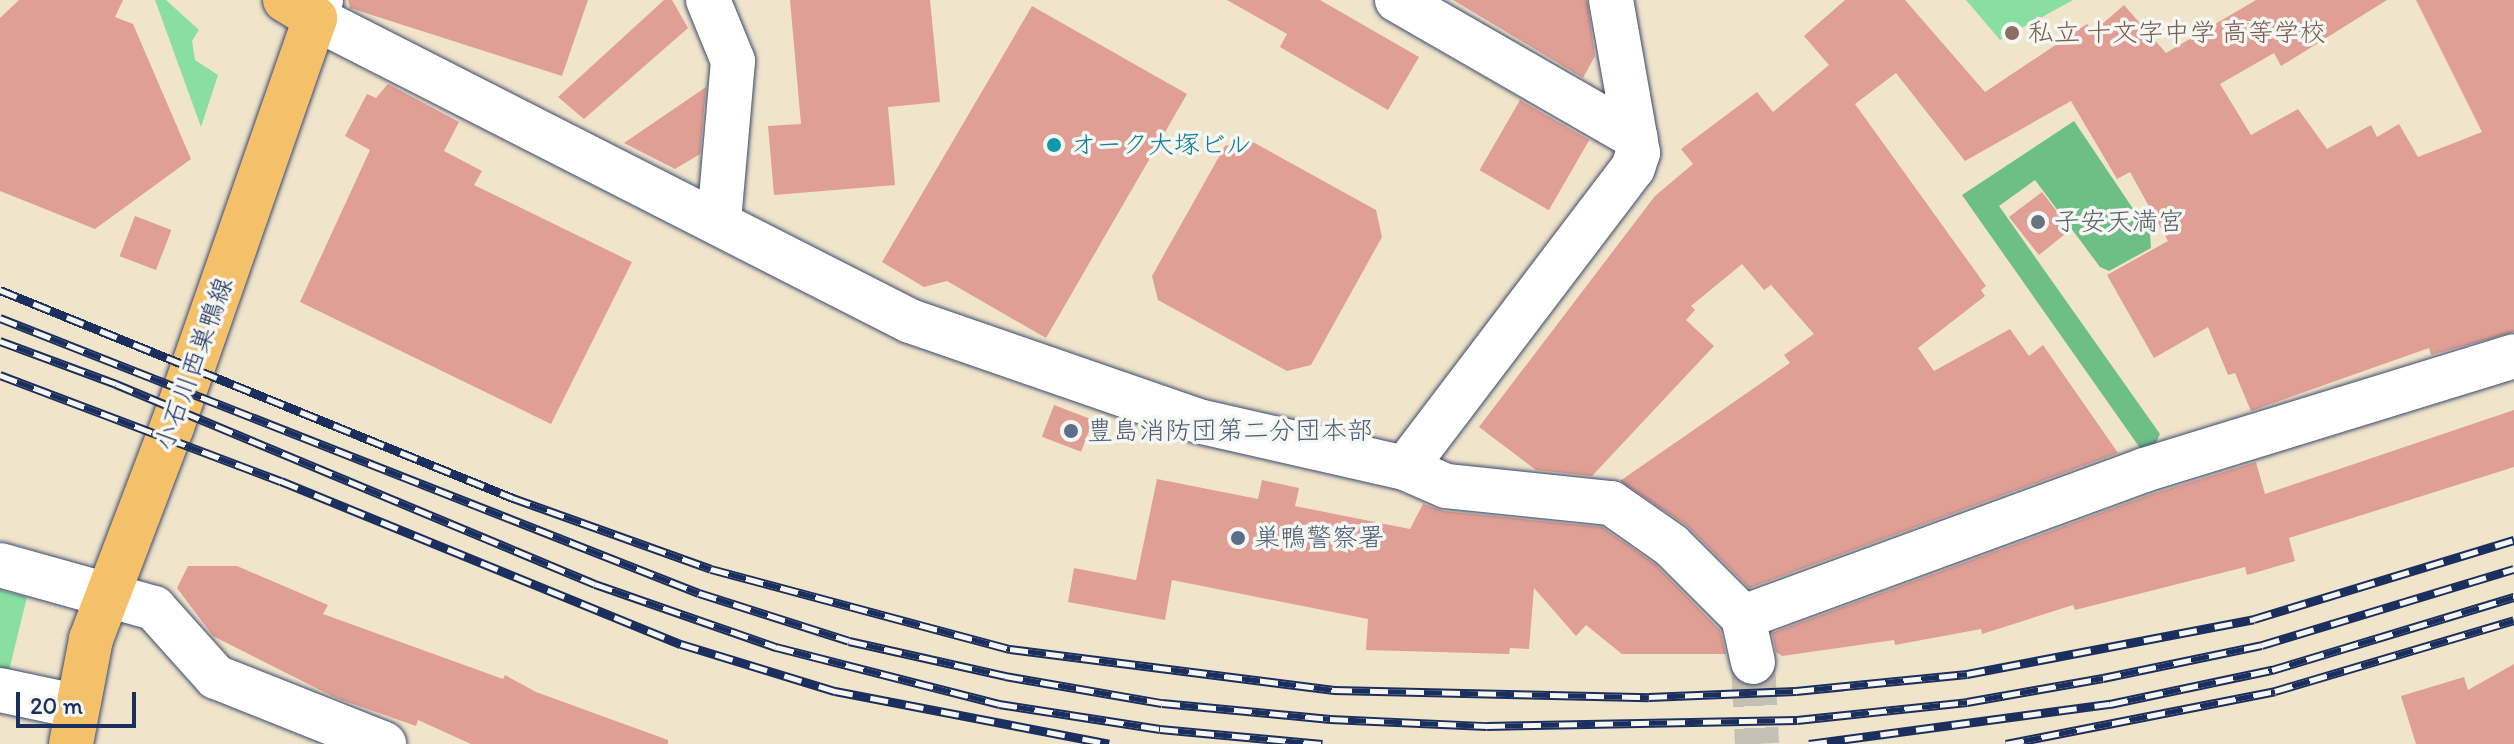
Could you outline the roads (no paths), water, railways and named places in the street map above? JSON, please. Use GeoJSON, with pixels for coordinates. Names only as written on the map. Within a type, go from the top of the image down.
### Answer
{"type":"FeatureCollection","features":[{"type":"Feature","properties":{"kind":"main road","name":"小石川西巣鴨線"},"geometry":{"type":"LineString","coordinates":[[73,725],[109,593],[307,6]]}},
{"type":"Feature","properties":{"kind":"street"},"geometry":{"type":"LineString","coordinates":[[708,0],[733,61],[719,222]]}},
{"type":"Feature","properties":{"kind":"street"},"geometry":{"type":"LineString","coordinates":[[1397,0],[1635,137]]}},
{"type":"Feature","properties":{"kind":"street"},"geometry":{"type":"LineString","coordinates":[[1405,468],[1633,168],[1635,137],[1611,0]]}},
{"type":"Feature","properties":{"kind":"street"},"geometry":{"type":"LineString","coordinates":[[307,6],[910,321],[1198,421],[1405,468],[1446,486],[1611,503],[1671,545],[1743,617],[1753,662]]}},
{"type":"Feature","properties":{"kind":"street"},"geometry":{"type":"LineString","coordinates":[[1743,617],[2144,470],[2514,356]]}},
{"type":"Feature","properties":{"kind":"street"},"geometry":{"type":"LineString","coordinates":[[0,565],[154,608],[216,677],[384,744]]}},
{"type":"Feature","properties":{"kind":"street"},"geometry":{"type":"LineString","coordinates":[[0,690],[73,725]]}},
{"type":"Feature","properties":{"kind":"tunnel"},"geometry":{"type":"LineString","coordinates":[[1753,662],[1757,744]]}},
{"type":"Feature","properties":{"kind":"railway"},"geometry":{"type":"LineString","coordinates":[[0,290],[513,498],[711,569],[1010,649],[1334,690],[1649,697],[1796,691],[1967,674],[2254,619],[2514,540]]}},
{"type":"Feature","properties":{"kind":"railway"},"geometry":{"type":"LineString","coordinates":[[0,318],[699,593],[849,641],[1005,676],[1162,703],[1330,719],[1487,726],[1797,720],[1967,702],[2262,645],[2514,569]]}},
{"type":"Feature","properties":{"kind":"railway"},"geometry":{"type":"LineString","coordinates":[[0,341],[116,384],[595,584],[776,647],[999,704],[1160,729],[1322,744]]}},
{"type":"Feature","properties":{"kind":"railway"},"geometry":{"type":"LineString","coordinates":[[0,375],[281,481],[681,644],[835,691],[1109,744]]}},
{"type":"Feature","properties":{"kind":"railway"},"geometry":{"type":"LineString","coordinates":[[1809,744],[2110,704],[2272,670],[2514,597]]}},
{"type":"Feature","properties":{"kind":"railway"},"geometry":{"type":"LineString","coordinates":[[2006,744],[2275,691],[2514,620]]}},
{"type":"Feature","properties":{"kind":"place","name":"私立 十文字中学 高等学校"},"geometry":{"type":"Point","coordinates":[2012,33]}},
{"type":"Feature","properties":{"kind":"place","name":"オーク大塚ビル"},"geometry":{"type":"Point","coordinates":[1054,145]}},
{"type":"Feature","properties":{"kind":"place","name":"子安天満宮"},"geometry":{"type":"Point","coordinates":[2038,222]}},
{"type":"Feature","properties":{"kind":"place","name":"豊島消防団第二分団本部"},"geometry":{"type":"Point","coordinates":[1071,431]}},
{"type":"Feature","properties":{"kind":"place","name":"巣鴨警察署"},"geometry":{"type":"Point","coordinates":[1238,538]}}]}
